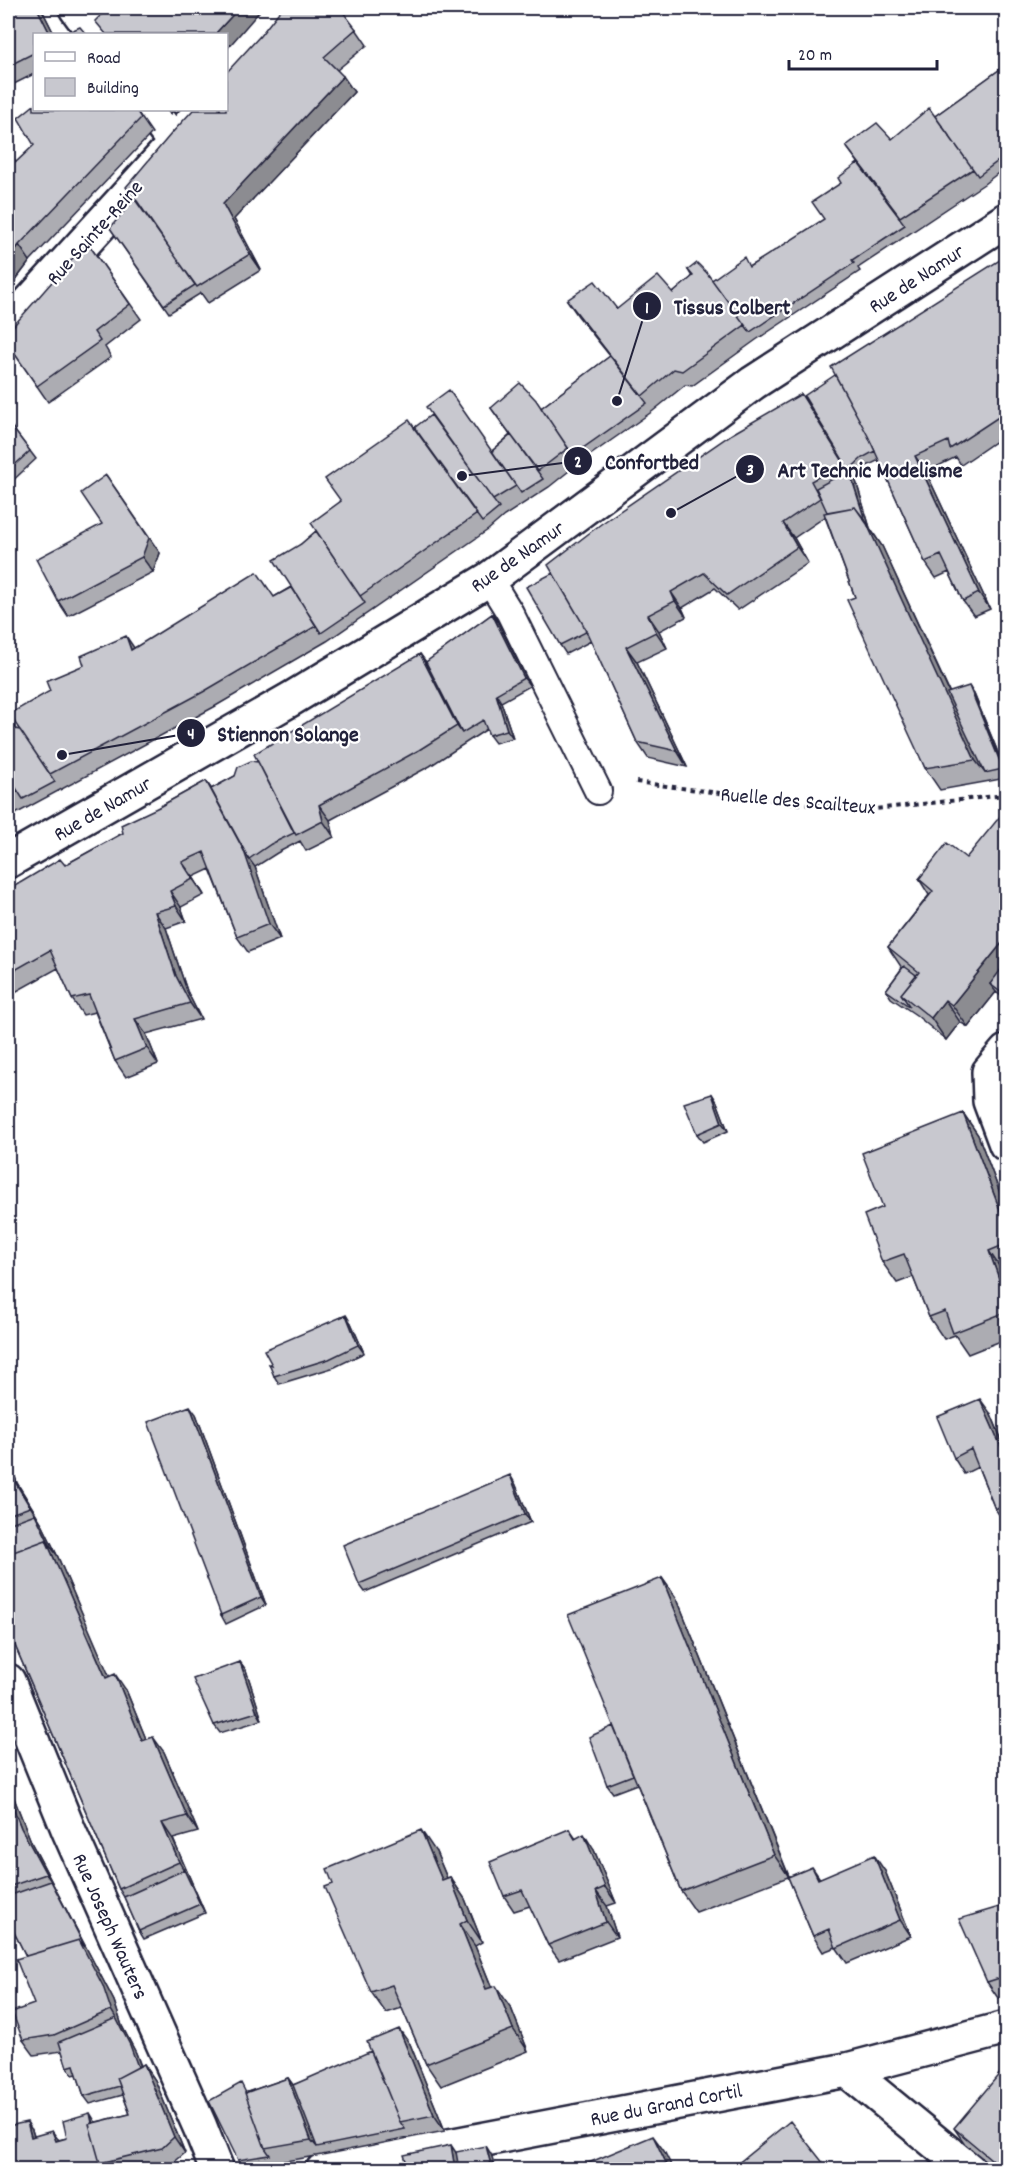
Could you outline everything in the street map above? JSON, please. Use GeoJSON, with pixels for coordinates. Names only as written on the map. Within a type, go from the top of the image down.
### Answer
{"type":"FeatureCollection","features":[{"type":"Feature","properties":{"kind":"street"},"geometry":{"type":"LineString","coordinates":[[76,8],[94,33]]}},
{"type":"Feature","properties":{"kind":"street"},"geometry":{"type":"LineString","coordinates":[[151,111],[175,143]]}},
{"type":"Feature","properties":{"kind":"street","name":"Rue Sainte-Reine"},"geometry":{"type":"LineString","coordinates":[[8,326],[175,143],[201,111]]}},
{"type":"Feature","properties":{"kind":"street","name":"Rue de Namur"},"geometry":{"type":"LineString","coordinates":[[8,861],[291,699],[489,579],[753,383],[1006,220]]}},
{"type":"Feature","properties":{"kind":"street"},"geometry":{"type":"LineString","coordinates":[[1006,1052],[989,1072],[990,1101],[1006,1144]]}},
{"type":"Feature","properties":{"kind":"street","name":"Rue Joseph Wauters"},"geometry":{"type":"LineString","coordinates":[[8,1681],[69,1831],[200,2127],[216,2169]]}},
{"type":"Feature","properties":{"kind":"street","name":"Rue du Grand Cortil"},"geometry":{"type":"LineString","coordinates":[[323,2169],[847,2070],[1006,2028]]}},
{"type":"Feature","properties":{"kind":"street"},"geometry":{"type":"LineString","coordinates":[[847,2070],[969,2169]]}},
{"type":"Feature","properties":{"kind":"lane"},"geometry":{"type":"LineString","coordinates":[[489,579],[510,613],[594,784]]}},
{"type":"Feature","properties":{"kind":"path","name":"Ruelle des Scailteux"},"geometry":{"type":"LineString","coordinates":[[594,784],[875,809],[1006,795]]}},
{"type":"Feature","properties":{"kind":"building"},"geometry":{"type":"Polygon","coordinates":[[[8,8],[37,8],[50,33],[33,33],[33,54],[8,66],[8,8]]]}},
{"type":"Feature","properties":{"kind":"building"},"geometry":{"type":"Polygon","coordinates":[[[108,8],[239,8],[216,33],[105,33],[95,21],[108,8]]]}},
{"type":"Feature","properties":{"kind":"building"},"geometry":{"type":"Polygon","coordinates":[[[282,8],[340,8],[356,29],[324,57],[343,76],[223,204],[250,254],[197,287],[126,187],[192,111],[228,111],[228,71],[282,8]]]}},
{"type":"Feature","properties":{"kind":"building"},"geometry":{"type":"Polygon","coordinates":[[[80,27],[85,33],[66,33],[80,27]]]}},
{"type":"Feature","properties":{"kind":"building"},"geometry":{"type":"Polygon","coordinates":[[[1006,65],[1006,155],[978,176],[935,116],[1006,65]]]}},
{"type":"Feature","properties":{"kind":"building"},"geometry":{"type":"Polygon","coordinates":[[[33,106],[33,111],[137,111],[141,118],[19,245],[8,260],[8,151],[16,162],[34,145],[18,118],[33,106]]]}},
{"type":"Feature","properties":{"kind":"building"},"geometry":{"type":"Polygon","coordinates":[[[929,108],[973,169],[900,217],[846,146],[877,123],[892,139],[929,108]]]}},
{"type":"Feature","properties":{"kind":"building"},"geometry":{"type":"Polygon","coordinates":[[[858,163],[905,225],[852,260],[854,263],[750,332],[712,280],[744,257],[749,267],[824,219],[812,202],[841,183],[838,178],[858,163]]]}},
{"type":"Feature","properties":{"kind":"building"},"geometry":{"type":"Polygon","coordinates":[[[135,198],[195,285],[164,305],[110,228],[135,198]]]}},
{"type":"Feature","properties":{"kind":"building"},"geometry":{"type":"Polygon","coordinates":[[[87,242],[130,304],[94,332],[100,341],[37,386],[8,344],[8,332],[87,242]]]}},
{"type":"Feature","properties":{"kind":"building"},"geometry":{"type":"Polygon","coordinates":[[[1006,256],[1006,417],[1003,414],[950,449],[948,441],[915,456],[979,593],[963,601],[941,555],[925,562],[868,436],[831,367],[1006,256]]]}},
{"type":"Feature","properties":{"kind":"building"},"geometry":{"type":"Polygon","coordinates":[[[697,263],[745,325],[682,371],[674,369],[642,396],[567,300],[595,281],[617,309],[658,276],[673,293],[693,276],[688,270],[697,263]]]}},
{"type":"Feature","properties":{"kind":"building"},"geometry":{"type":"Polygon","coordinates":[[[610,356],[647,403],[573,455],[541,408],[610,356]]]}},
{"type":"Feature","properties":{"kind":"building"},"geometry":{"type":"Polygon","coordinates":[[[835,375],[875,451],[862,458],[849,470],[804,396],[835,375]]]}},
{"type":"Feature","properties":{"kind":"building"},"geometry":{"type":"Polygon","coordinates":[[[520,383],[536,400],[568,448],[538,471],[491,408],[520,383]]]}},
{"type":"Feature","properties":{"kind":"building"},"geometry":{"type":"Polygon","coordinates":[[[449,390],[516,486],[493,500],[426,407],[449,390]]]}},
{"type":"Feature","properties":{"kind":"building"},"geometry":{"type":"Polygon","coordinates":[[[801,394],[844,463],[811,481],[820,498],[783,523],[797,547],[727,595],[704,573],[671,592],[675,601],[648,615],[656,632],[626,647],[677,751],[637,742],[583,624],[548,565],[601,524],[732,434],[801,394]]]}},
{"type":"Feature","properties":{"kind":"building"},"geometry":{"type":"Polygon","coordinates":[[[431,415],[499,508],[482,522],[414,428],[431,415]]]}},
{"type":"Feature","properties":{"kind":"building"},"geometry":{"type":"Polygon","coordinates":[[[409,420],[477,514],[360,596],[311,523],[341,501],[325,479],[409,420]]]}},
{"type":"Feature","properties":{"kind":"building"},"geometry":{"type":"Polygon","coordinates":[[[8,422],[30,451],[8,471],[8,422]]]}},
{"type":"Feature","properties":{"kind":"building"},"geometry":{"type":"Polygon","coordinates":[[[511,435],[543,479],[521,493],[492,451],[511,435]]]}},
{"type":"Feature","properties":{"kind":"building"},"geometry":{"type":"Polygon","coordinates":[[[849,470],[865,520],[855,507],[827,512],[816,488],[849,470]]]}},
{"type":"Feature","properties":{"kind":"building"},"geometry":{"type":"Polygon","coordinates":[[[106,475],[149,538],[142,557],[58,601],[36,559],[102,524],[81,493],[106,475]]]}},
{"type":"Feature","properties":{"kind":"building"},"geometry":{"type":"Polygon","coordinates":[[[855,507],[867,524],[975,760],[925,768],[847,600],[855,597],[824,513],[855,507]]]}},
{"type":"Feature","properties":{"kind":"building"},"geometry":{"type":"Polygon","coordinates":[[[316,531],[365,603],[321,633],[274,560],[301,544],[316,531]]]}},
{"type":"Feature","properties":{"kind":"building"},"geometry":{"type":"Polygon","coordinates":[[[257,572],[274,597],[292,587],[316,626],[203,692],[50,774],[15,723],[11,713],[50,691],[46,681],[84,665],[81,656],[126,636],[131,650],[257,572]]]}},
{"type":"Feature","properties":{"kind":"building"},"geometry":{"type":"Polygon","coordinates":[[[553,573],[586,632],[560,645],[526,587],[553,573]]]}},
{"type":"Feature","properties":{"kind":"building"},"geometry":{"type":"Polygon","coordinates":[[[492,614],[524,678],[496,694],[507,730],[489,735],[483,720],[462,733],[426,662],[492,614]]]}},
{"type":"Feature","properties":{"kind":"building"},"geometry":{"type":"Polygon","coordinates":[[[420,654],[457,726],[419,750],[319,805],[323,821],[296,835],[254,754],[420,654]]]}},
{"type":"Feature","properties":{"kind":"building"},"geometry":{"type":"Polygon","coordinates":[[[969,686],[1003,769],[985,773],[947,693],[969,686]]]}},
{"type":"Feature","properties":{"kind":"building"},"geometry":{"type":"Polygon","coordinates":[[[8,728],[20,730],[55,782],[23,799],[8,776],[8,728]]]}},
{"type":"Feature","properties":{"kind":"building"},"geometry":{"type":"Polygon","coordinates":[[[251,761],[258,762],[294,833],[271,844],[249,859],[211,789],[235,776],[238,767],[251,761]]]}},
{"type":"Feature","properties":{"kind":"building"},"geometry":{"type":"Polygon","coordinates":[[[8,776],[18,791],[8,797],[8,776]]]}},
{"type":"Feature","properties":{"kind":"building"},"geometry":{"type":"Polygon","coordinates":[[[206,781],[244,851],[269,924],[237,937],[204,852],[182,862],[193,879],[170,891],[176,906],[155,912],[176,976],[190,1003],[135,1019],[147,1048],[115,1061],[89,995],[72,999],[50,950],[8,974],[8,890],[60,859],[65,865],[123,833],[121,825],[206,781]]]}},
{"type":"Feature","properties":{"kind":"building"},"geometry":{"type":"Polygon","coordinates":[[[1002,814],[1006,818],[1006,938],[952,1005],[945,1000],[931,1018],[901,994],[919,972],[888,947],[933,891],[919,879],[947,843],[966,858],[1002,814]]]}},
{"type":"Feature","properties":{"kind":"building"},"geometry":{"type":"Polygon","coordinates":[[[1006,963],[1006,996],[990,984],[1006,963]]]}},
{"type":"Feature","properties":{"kind":"building"},"geometry":{"type":"Polygon","coordinates":[[[904,966],[916,975],[901,994],[910,1007],[886,990],[904,966]]]}},
{"type":"Feature","properties":{"kind":"building"},"geometry":{"type":"Polygon","coordinates":[[[712,1094],[722,1123],[697,1134],[684,1103],[712,1094]]]}},
{"type":"Feature","properties":{"kind":"building"},"geometry":{"type":"Polygon","coordinates":[[[963,1113],[1006,1226],[1006,1244],[989,1251],[1006,1298],[1006,1312],[953,1333],[945,1311],[929,1317],[904,1254],[882,1262],[864,1215],[883,1207],[862,1153],[963,1113]]]}},
{"type":"Feature","properties":{"kind":"building"},"geometry":{"type":"Polygon","coordinates":[[[346,1315],[358,1345],[329,1359],[274,1376],[269,1364],[272,1365],[264,1350],[346,1315]]]}},
{"type":"Feature","properties":{"kind":"building"},"geometry":{"type":"Polygon","coordinates":[[[980,1399],[1002,1449],[1006,1447],[1006,1504],[995,1509],[971,1449],[954,1458],[937,1417],[980,1399]]]}},
{"type":"Feature","properties":{"kind":"building"},"geometry":{"type":"Polygon","coordinates":[[[190,1406],[261,1597],[221,1615],[148,1422],[190,1406]]]}},
{"type":"Feature","properties":{"kind":"building"},"geometry":{"type":"Polygon","coordinates":[[[8,1470],[30,1507],[8,1515],[8,1470]]]}},
{"type":"Feature","properties":{"kind":"building"},"geometry":{"type":"Polygon","coordinates":[[[510,1475],[525,1514],[359,1584],[343,1545],[510,1475]]]}},
{"type":"Feature","properties":{"kind":"building"},"geometry":{"type":"Polygon","coordinates":[[[35,1514],[51,1547],[46,1540],[8,1554],[8,1524],[35,1514]]]}},
{"type":"Feature","properties":{"kind":"building"},"geometry":{"type":"Polygon","coordinates":[[[46,1540],[106,1678],[115,1674],[142,1741],[153,1737],[187,1816],[162,1823],[179,1862],[119,1889],[8,1629],[8,1554],[46,1540]]]}},
{"type":"Feature","properties":{"kind":"building"},"geometry":{"type":"Polygon","coordinates":[[[662,1578],[774,1855],[681,1891],[568,1615],[662,1578]]]}},
{"type":"Feature","properties":{"kind":"building"},"geometry":{"type":"Polygon","coordinates":[[[240,1662],[257,1712],[214,1725],[193,1679],[240,1662]]]}},
{"type":"Feature","properties":{"kind":"building"},"geometry":{"type":"Polygon","coordinates":[[[613,1726],[633,1775],[607,1785],[589,1737],[613,1726]]]}},
{"type":"Feature","properties":{"kind":"building"},"geometry":{"type":"Polygon","coordinates":[[[8,1795],[21,1828],[46,1874],[8,1887],[8,1795]]]}},
{"type":"Feature","properties":{"kind":"building"},"geometry":{"type":"Polygon","coordinates":[[[569,1829],[575,1839],[584,1834],[605,1887],[596,1891],[606,1922],[548,1945],[522,1890],[504,1896],[490,1862],[569,1829]]]}},
{"type":"Feature","properties":{"kind":"building"},"geometry":{"type":"Polygon","coordinates":[[[421,1830],[442,1880],[450,1877],[467,1920],[460,1924],[486,1989],[496,1986],[513,2029],[426,2064],[392,1985],[371,1992],[325,1887],[333,1884],[327,1869],[421,1830]]]}},
{"type":"Feature","properties":{"kind":"building"},"geometry":{"type":"Polygon","coordinates":[[[874,1855],[900,1920],[836,1948],[829,1929],[813,1936],[788,1877],[812,1867],[818,1879],[874,1855]]]}},
{"type":"Feature","properties":{"kind":"building"},"geometry":{"type":"Polygon","coordinates":[[[184,1870],[200,1904],[139,1931],[124,1897],[184,1870]]]}},
{"type":"Feature","properties":{"kind":"building"},"geometry":{"type":"Polygon","coordinates":[[[51,1881],[85,1947],[79,1940],[26,1956],[8,1920],[8,1896],[51,1881]]]}},
{"type":"Feature","properties":{"kind":"building"},"geometry":{"type":"Polygon","coordinates":[[[1006,1905],[1006,1976],[987,1982],[959,1919],[1006,1905]]]}},
{"type":"Feature","properties":{"kind":"building"},"geometry":{"type":"Polygon","coordinates":[[[79,1940],[103,1986],[111,2010],[54,2035],[23,2040],[12,2012],[34,2004],[16,1959],[79,1940]]]}},
{"type":"Feature","properties":{"kind":"building"},"geometry":{"type":"Polygon","coordinates":[[[116,2018],[138,2067],[117,2078],[120,2086],[84,2096],[74,2065],[67,2067],[59,2042],[116,2018]]]}},
{"type":"Feature","properties":{"kind":"building"},"geometry":{"type":"Polygon","coordinates":[[[399,2029],[434,2115],[400,2122],[367,2042],[399,2029]]]}},
{"type":"Feature","properties":{"kind":"building"},"geometry":{"type":"Polygon","coordinates":[[[371,2051],[405,2129],[317,2147],[293,2085],[371,2051]]]}},
{"type":"Feature","properties":{"kind":"building"},"geometry":{"type":"Polygon","coordinates":[[[144,2064],[174,2137],[162,2148],[100,2163],[89,2124],[130,2114],[117,2078],[144,2064]]]}},
{"type":"Feature","properties":{"kind":"building"},"geometry":{"type":"Polygon","coordinates":[[[1006,2066],[1006,2169],[1003,2169],[954,2128],[1006,2066]]]}},
{"type":"Feature","properties":{"kind":"building"},"geometry":{"type":"Polygon","coordinates":[[[288,2078],[311,2140],[265,2148],[245,2093],[288,2078]]]}},
{"type":"Feature","properties":{"kind":"building"},"geometry":{"type":"Polygon","coordinates":[[[241,2083],[265,2148],[270,2155],[238,2160],[209,2101],[241,2083]]]}},
{"type":"Feature","properties":{"kind":"building"},"geometry":{"type":"Polygon","coordinates":[[[90,2113],[92,2123],[89,2124],[100,2163],[105,2169],[8,2169],[8,2126],[27,2122],[31,2137],[52,2131],[56,2141],[67,2138],[63,2121],[90,2113]]]}},
{"type":"Feature","properties":{"kind":"building"},"geometry":{"type":"Polygon","coordinates":[[[790,2121],[828,2169],[731,2169],[790,2121]]]}},
{"type":"Feature","properties":{"kind":"building"},"geometry":{"type":"Polygon","coordinates":[[[653,2136],[669,2169],[574,2169],[653,2136]]]}},
{"type":"Feature","properties":{"kind":"building"},"geometry":{"type":"Polygon","coordinates":[[[451,2145],[455,2169],[409,2169],[404,2155],[451,2145]]]}},
{"type":"Feature","properties":{"kind":"building"},"geometry":{"type":"Polygon","coordinates":[[[486,2146],[492,2169],[459,2169],[456,2152],[486,2146]]]}},
{"type":"Feature","properties":{"kind":"building"},"geometry":{"type":"Polygon","coordinates":[[[407,2163],[409,2169],[369,2169],[407,2163]]]}},
{"type":"Feature","properties":{"kind":"place","name":"Tissus Colbert"},"geometry":{"type":"Point","coordinates":[617,401]}},
{"type":"Feature","properties":{"kind":"place","name":"Confortbed"},"geometry":{"type":"Point","coordinates":[462,476]}},
{"type":"Feature","properties":{"kind":"place","name":"Art Technic Modelisme"},"geometry":{"type":"Point","coordinates":[671,513]}},
{"type":"Feature","properties":{"kind":"place","name":"Stiennon Solange"},"geometry":{"type":"Point","coordinates":[62,755]}}]}
